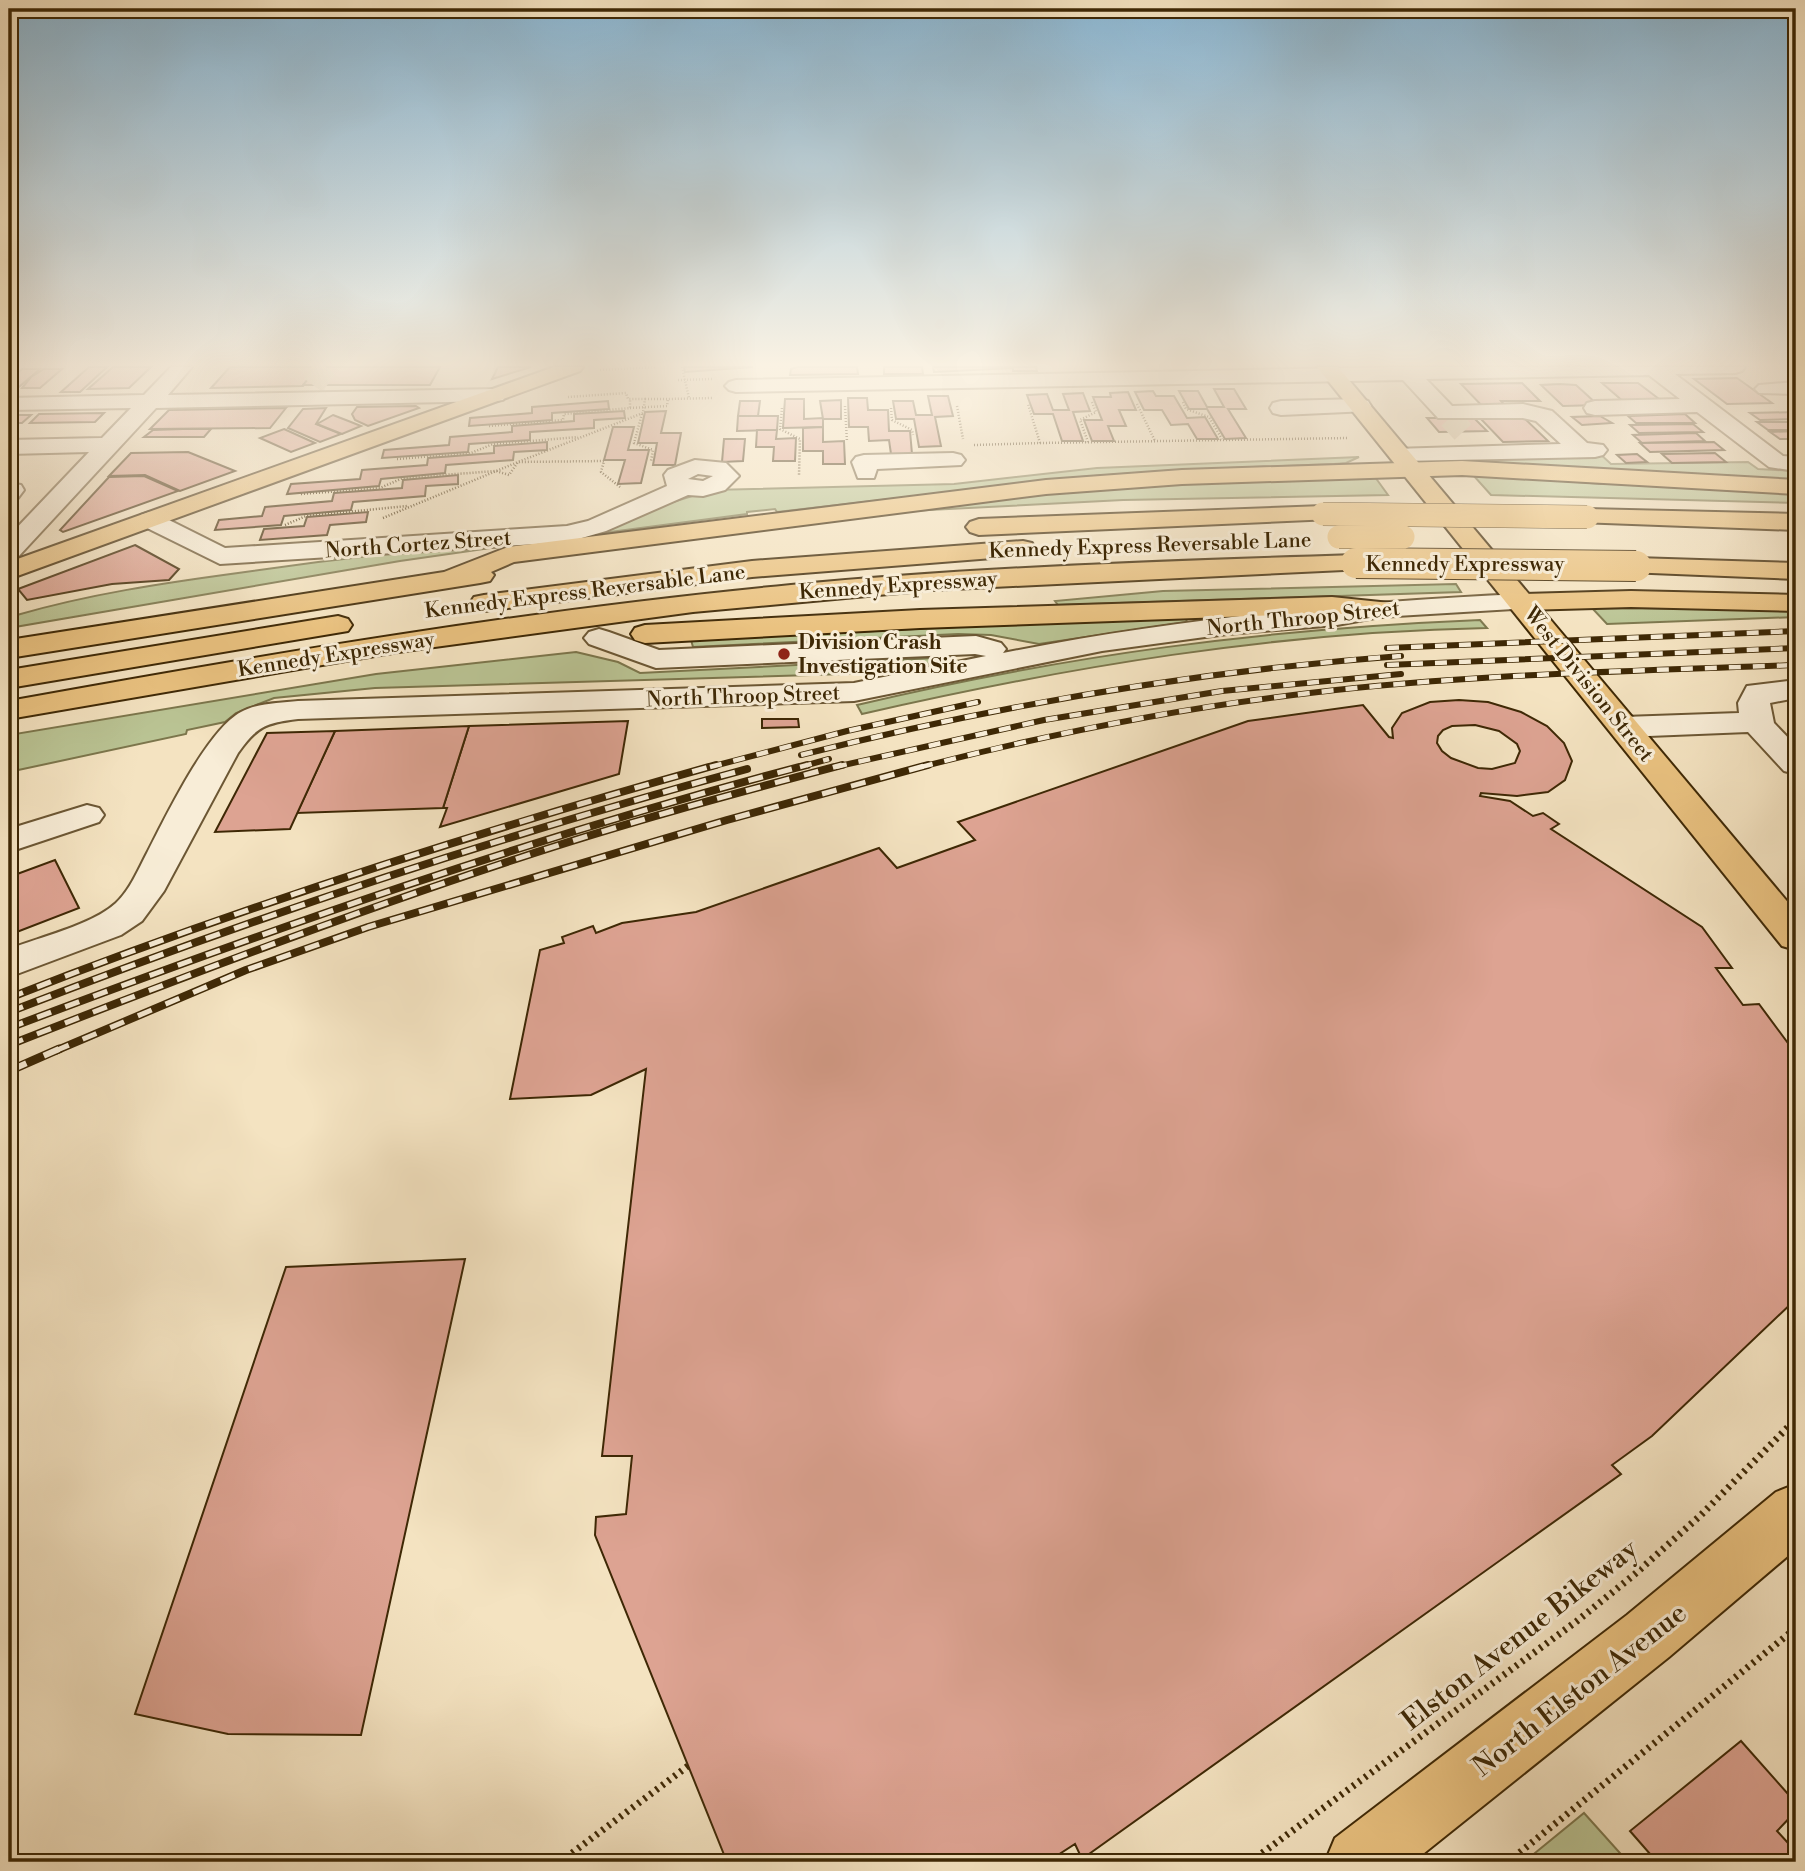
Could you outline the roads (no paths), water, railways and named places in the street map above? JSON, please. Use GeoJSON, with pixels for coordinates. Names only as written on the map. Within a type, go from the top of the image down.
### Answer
{"type":"FeatureCollection","features":[{"type":"Feature","properties":{"kind":"main road"},"geometry":{"type":"LineString","coordinates":[[9,572],[331,454]]}},
{"type":"Feature","properties":{"kind":"main road"},"geometry":{"type":"LineString","coordinates":[[454,578],[508,555],[1046,487],[1182,477],[1397,454]]}},
{"type":"Feature","properties":{"kind":"main road","name":"West Division Street"},"geometry":{"type":"LineString","coordinates":[[1400,454],[1796,937]]}},
{"type":"Feature","properties":{"kind":"main road"},"geometry":{"type":"LineString","coordinates":[[1401,454],[1462,468],[1796,487]]}},
{"type":"Feature","properties":{"kind":"main road","name":"Kennedy Expressway"},"geometry":{"type":"LineString","coordinates":[[950,529],[1094,520],[1323,514],[1796,522]]}},
{"type":"Feature","properties":{"kind":"main road"},"geometry":{"type":"LineString","coordinates":[[9,649],[454,578],[609,559],[871,534]]}},
{"type":"Feature","properties":{"kind":"main road","name":"Kennedy Express Reversable Lane"},"geometry":{"type":"LineString","coordinates":[[459,607],[642,582],[916,555],[1096,545],[1339,537],[1796,545]]}},
{"type":"Feature","properties":{"kind":"main road","name":"Kennedy Expressway"},"geometry":{"type":"LineString","coordinates":[[9,710],[329,653],[490,629],[790,593],[1093,571],[1356,563],[1796,571]]}},
{"type":"Feature","properties":{"kind":"main road"},"geometry":{"type":"LineString","coordinates":[[1522,602],[1631,599],[1796,603]]}},
{"type":"Feature","properties":{"kind":"main road"},"geometry":{"type":"LineString","coordinates":[[70,699],[206,694],[428,656],[729,628],[1332,605],[1380,609]]}},
{"type":"Feature","properties":{"kind":"main road"},"geometry":{"type":"LineString","coordinates":[[9,679],[364,621]]}},
{"type":"Feature","properties":{"kind":"main road","name":"North Elston Avenue"},"geometry":{"type":"LineString","coordinates":[[1359,1862],[1648,1636],[1796,1512]]}},
{"type":"Feature","properties":{"kind":"street"},"geometry":{"type":"LineString","coordinates":[[15,478],[45,454]]}},
{"type":"Feature","properties":{"kind":"street"},"geometry":{"type":"LineString","coordinates":[[9,551],[99,454]]}},
{"type":"Feature","properties":{"kind":"street"},"geometry":{"type":"LineString","coordinates":[[866,473],[864,462],[953,460]]}},
{"type":"Feature","properties":{"kind":"street","name":"North Cortez Street"},"geometry":{"type":"LineString","coordinates":[[150,520],[220,556],[251,556],[576,533],[685,487]]}},
{"type":"Feature","properties":{"kind":"street"},"geometry":{"type":"LineString","coordinates":[[9,512],[46,511]]}},
{"type":"Feature","properties":{"kind":"street","name":"North Throop Street"},"geometry":{"type":"LineString","coordinates":[[9,964],[107,926],[129,912],[145,891],[226,745],[251,719],[298,710],[854,692],[1102,642],[1190,630],[1337,616],[1380,609],[1522,602]]}},
{"type":"Feature","properties":{"kind":"street"},"geometry":{"type":"LineString","coordinates":[[599,638],[656,659],[976,645],[1029,656]]}},
{"type":"Feature","properties":{"kind":"street"},"geometry":{"type":"LineString","coordinates":[[1796,688],[1758,692],[1754,699],[1756,722],[1796,764]]}},
{"type":"Feature","properties":{"kind":"street"},"geometry":{"type":"LineString","coordinates":[[1624,727],[1756,722]]}},
{"type":"Feature","properties":{"kind":"street"},"geometry":{"type":"LineString","coordinates":[[9,841],[87,815]]}},
{"type":"Feature","properties":{"kind":"railway"},"geometry":{"type":"LineString","coordinates":[[1387,648],[1796,631]]}},
{"type":"Feature","properties":{"kind":"railway"},"geometry":{"type":"LineString","coordinates":[[1387,665],[1796,648]]}},
{"type":"Feature","properties":{"kind":"railway"},"geometry":{"type":"LineString","coordinates":[[801,755],[950,721],[1099,692],[1249,671],[1401,656]]}},
{"type":"Feature","properties":{"kind":"railway"},"geometry":{"type":"LineString","coordinates":[[921,767],[1114,723],[1310,693],[1492,677],[1796,665]]}},
{"type":"Feature","properties":{"kind":"railway"},"geometry":{"type":"LineString","coordinates":[[835,767],[1044,720],[1222,691],[1401,674]]}},
{"type":"Feature","properties":{"kind":"railway"},"geometry":{"type":"LineString","coordinates":[[710,767],[847,731],[978,702]]}},
{"type":"Feature","properties":{"kind":"railway"},"geometry":{"type":"LineString","coordinates":[[800,767],[829,759]]}},
{"type":"Feature","properties":{"kind":"railway"},"geometry":{"type":"LineString","coordinates":[[9,998],[271,902],[448,844],[716,765]]}},
{"type":"Feature","properties":{"kind":"railway"},"geometry":{"type":"LineString","coordinates":[[9,1028],[206,955],[504,853],[807,765]]}},
{"type":"Feature","properties":{"kind":"railway"},"geometry":{"type":"LineString","coordinates":[[9,1045],[261,948],[452,880],[638,821],[842,765]]}},
{"type":"Feature","properties":{"kind":"railway"},"geometry":{"type":"LineString","coordinates":[[55,1051],[246,970],[368,927],[727,820],[928,765]]}},
{"type":"Feature","properties":{"kind":"railway"},"geometry":{"type":"LineString","coordinates":[[9,1012],[191,944],[375,881],[560,822],[747,769]]}},
{"type":"Feature","properties":{"kind":"railway"},"geometry":{"type":"LineString","coordinates":[[9,1071],[59,1049]]}},
{"type":"Feature","properties":{"kind":"place","name":"Division Crash Investigation Site"},"geometry":{"type":"Point","coordinates":[784,654]}}]}
